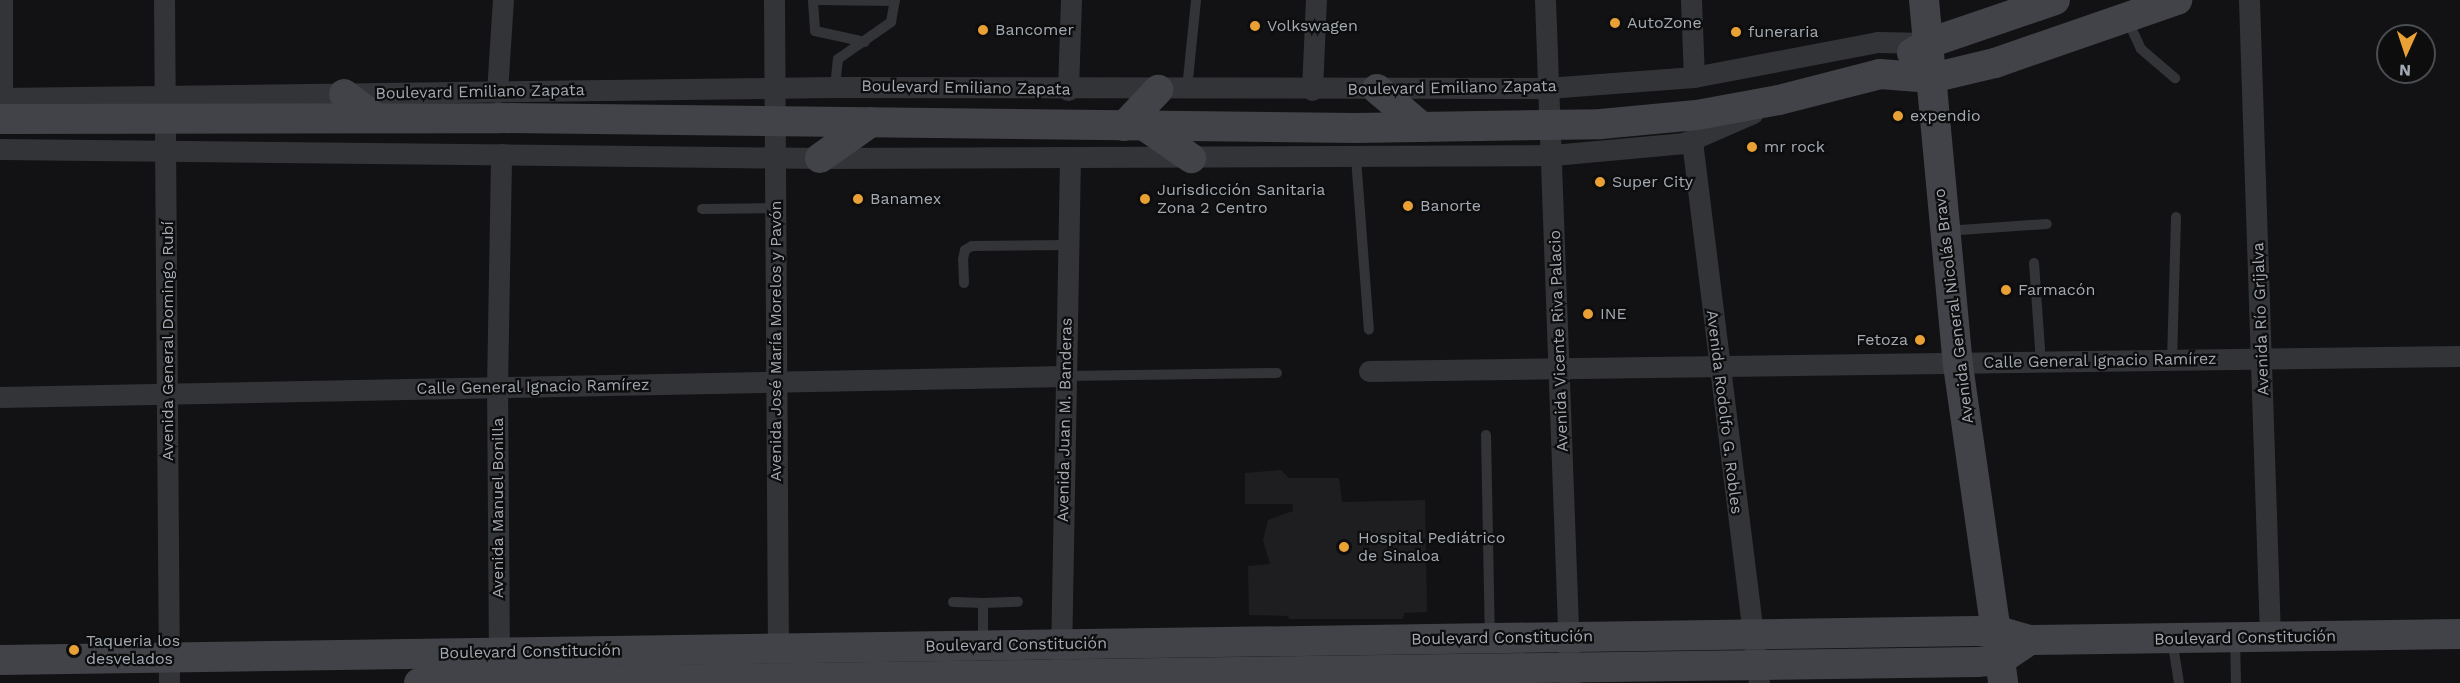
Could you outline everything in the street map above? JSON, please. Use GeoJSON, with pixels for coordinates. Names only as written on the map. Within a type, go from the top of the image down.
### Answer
{"type":"FeatureCollection","features":[{"type":"Feature","properties":{"kind":"street"},"geometry":{"type":"LineString","coordinates":[[2,0],[8,106]]}},
{"type":"Feature","properties":{"kind":"street","name":"Avenida General Domingo Rubí"},"geometry":{"type":"LineString","coordinates":[[164,0],[167,150],[169,670]]}},
{"type":"Feature","properties":{"kind":"street"},"geometry":{"type":"LineString","coordinates":[[497,92],[503,0]]}},
{"type":"Feature","properties":{"kind":"street","name":"Avenida José María Morelos y Pavón"},"geometry":{"type":"LineString","coordinates":[[774,0],[778,681]]}},
{"type":"Feature","properties":{"kind":"street"},"geometry":{"type":"LineString","coordinates":[[1068,90],[1071,0]]}},
{"type":"Feature","properties":{"kind":"street"},"geometry":{"type":"LineString","coordinates":[[1312,90],[1316,0]]}},
{"type":"Feature","properties":{"kind":"street","name":"Avenida Vicente Riva Palacio"},"geometry":{"type":"LineString","coordinates":[[1545,0],[1570,675]]}},
{"type":"Feature","properties":{"kind":"street"},"geometry":{"type":"LineString","coordinates":[[1691,0],[1694,77]]}},
{"type":"Feature","properties":{"kind":"street","name":"Avenida General Nicolás Bravo"},"geometry":{"type":"LineString","coordinates":[[1924,0],[1958,365],[1998,630],[2002,672]]}},
{"type":"Feature","properties":{"kind":"street","name":"Boulevard Emiliano Zapata"},"geometry":{"type":"LineString","coordinates":[[8,106],[165,107],[376,118],[1422,127],[1552,141],[1668,118],[1779,100],[1880,74],[1929,43],[2055,0]]}},
{"type":"Feature","properties":{"kind":"street","name":"Boulevard Emiliano Zapata"},"geometry":{"type":"LineString","coordinates":[[1880,74],[1932,78],[1995,63],[2177,0]]}},
{"type":"Feature","properties":{"kind":"street","name":"Avenida Río Grijalva"},"geometry":{"type":"LineString","coordinates":[[2249,0],[2263,357],[2270,638]]}},
{"type":"Feature","properties":{"kind":"street","name":"Boulevard Emiliano Zapata"},"geometry":{"type":"LineString","coordinates":[[165,107],[345,94],[835,87],[1068,90],[1547,88],[1694,77],[1878,42],[1929,43]]}},
{"type":"Feature","properties":{"kind":"street"},"geometry":{"type":"LineString","coordinates":[[1377,89],[1422,127]]}},
{"type":"Feature","properties":{"kind":"street"},"geometry":{"type":"LineString","coordinates":[[1172,90],[1135,126],[1191,158]]}},
{"type":"Feature","properties":{"kind":"street"},"geometry":{"type":"LineString","coordinates":[[345,94],[376,118]]}},
{"type":"Feature","properties":{"kind":"street","name":"Boulevard Emiliano Zapata"},"geometry":{"type":"LineString","coordinates":[[0,149],[775,158],[1356,158],[1552,141],[1692,141],[1779,100]]}},
{"type":"Feature","properties":{"kind":"street"},"geometry":{"type":"LineString","coordinates":[[820,158],[871,122]]}},
{"type":"Feature","properties":{"kind":"street","name":"Avenida Rodolfo G. Robles"},"geometry":{"type":"LineString","coordinates":[[1692,141],[1758,674]]}},
{"type":"Feature","properties":{"kind":"street","name":"Avenida Manuel Bonilla"},"geometry":{"type":"LineString","coordinates":[[499,672],[497,388],[501,154]]}},
{"type":"Feature","properties":{"kind":"street","name":"Avenida Juan M. Banderas"},"geometry":{"type":"LineString","coordinates":[[1060,679],[1071,158]]}},
{"type":"Feature","properties":{"kind":"street","name":"Calle General Ignacio Ramírez"},"geometry":{"type":"LineString","coordinates":[[1369,371],[1958,365],[2263,357],[2460,356]]}},
{"type":"Feature","properties":{"kind":"street","name":"Calle General Ignacio Ramírez"},"geometry":{"type":"LineString","coordinates":[[0,396],[1066,376]]}},
{"type":"Feature","properties":{"kind":"street","name":"Boulevard Constitución"},"geometry":{"type":"LineString","coordinates":[[419,683],[499,672],[778,648],[1998,630],[2030,640],[2235,639],[2460,634]]}},
{"type":"Feature","properties":{"kind":"street"},"geometry":{"type":"LineString","coordinates":[[2002,672],[2030,640]]}},
{"type":"Feature","properties":{"kind":"street"},"geometry":{"type":"LineString","coordinates":[[1326,641],[1327,677]]}},
{"type":"Feature","properties":{"kind":"street","name":"Boulevard Constitución"},"geometry":{"type":"LineString","coordinates":[[0,660],[169,670],[499,672],[778,681],[2002,672]]}},
{"type":"Feature","properties":{"kind":"lane"},"geometry":{"type":"LineString","coordinates":[[1172,90],[1196,0]]}},
{"type":"Feature","properties":{"kind":"lane"},"geometry":{"type":"LineString","coordinates":[[835,87],[838,59],[865,42],[891,22],[895,1],[813,1],[815,31],[865,42]]}},
{"type":"Feature","properties":{"kind":"lane"},"geometry":{"type":"LineString","coordinates":[[2127,19],[2141,49],[2175,78]]}},
{"type":"Feature","properties":{"kind":"lane"},"geometry":{"type":"LineString","coordinates":[[1356,158],[1369,330]]}},
{"type":"Feature","properties":{"kind":"lane"},"geometry":{"type":"LineString","coordinates":[[702,209],[776,207]]}},
{"type":"Feature","properties":{"kind":"lane"},"geometry":{"type":"LineString","coordinates":[[2172,361],[2176,217]]}},
{"type":"Feature","properties":{"kind":"lane"},"geometry":{"type":"LineString","coordinates":[[1945,231],[2047,224]]}},
{"type":"Feature","properties":{"kind":"lane"},"geometry":{"type":"LineString","coordinates":[[964,283],[963,259],[965,250],[972,246],[1070,245]]}},
{"type":"Feature","properties":{"kind":"lane"},"geometry":{"type":"LineString","coordinates":[[2034,263],[2041,363]]}},
{"type":"Feature","properties":{"kind":"lane"},"geometry":{"type":"LineString","coordinates":[[1066,376],[1277,373]]}},
{"type":"Feature","properties":{"kind":"lane"},"geometry":{"type":"LineString","coordinates":[[1486,435],[1490,638]]}},
{"type":"Feature","properties":{"kind":"lane"},"geometry":{"type":"LineString","coordinates":[[952,602],[1018,602]]}},
{"type":"Feature","properties":{"kind":"lane"},"geometry":{"type":"LineString","coordinates":[[983,603],[983,645]]}},
{"type":"Feature","properties":{"kind":"lane"},"geometry":{"type":"LineString","coordinates":[[2172,639],[2180,683]]}},
{"type":"Feature","properties":{"kind":"lane"},"geometry":{"type":"LineString","coordinates":[[2235,639],[2236,683]]}},
{"type":"Feature","properties":{"kind":"shaded area","name":"Hospital Pediátrico de Sinaloa"},"geometry":{"type":"Polygon","coordinates":[[[1281,470],[1289,478],[1339,478],[1342,502],[1425,500],[1427,612],[1404,613],[1403,619],[1289,619],[1288,616],[1249,615],[1248,566],[1270,564],[1263,540],[1268,520],[1293,511],[1292,504],[1245,504],[1245,473],[1281,470]]]}},
{"type":"Feature","properties":{"kind":"place","name":"AutoZone"},"geometry":{"type":"Point","coordinates":[1615,23]}},
{"type":"Feature","properties":{"kind":"place","name":"Volkswagen"},"geometry":{"type":"Point","coordinates":[1255,26]}},
{"type":"Feature","properties":{"kind":"place","name":"Bancomer"},"geometry":{"type":"Point","coordinates":[983,30]}},
{"type":"Feature","properties":{"kind":"place","name":"funeraria"},"geometry":{"type":"Point","coordinates":[1736,32]}},
{"type":"Feature","properties":{"kind":"place","name":"expendio"},"geometry":{"type":"Point","coordinates":[1898,116]}},
{"type":"Feature","properties":{"kind":"place","name":"mr rock"},"geometry":{"type":"Point","coordinates":[1752,147]}},
{"type":"Feature","properties":{"kind":"place","name":"Super City"},"geometry":{"type":"Point","coordinates":[1600,182]}},
{"type":"Feature","properties":{"kind":"place","name":"Banamex"},"geometry":{"type":"Point","coordinates":[858,199]}},
{"type":"Feature","properties":{"kind":"place","name":"Jurisdicción Sanitaria Zona 2 Centro"},"geometry":{"type":"Point","coordinates":[1145,199]}},
{"type":"Feature","properties":{"kind":"place","name":"Banorte"},"geometry":{"type":"Point","coordinates":[1408,206]}},
{"type":"Feature","properties":{"kind":"place","name":"Farmacón"},"geometry":{"type":"Point","coordinates":[2006,290]}},
{"type":"Feature","properties":{"kind":"place","name":"INE"},"geometry":{"type":"Point","coordinates":[1588,314]}},
{"type":"Feature","properties":{"kind":"place","name":"Fetoza"},"geometry":{"type":"Point","coordinates":[1920,340]}},
{"type":"Feature","properties":{"kind":"place","name":"Hospital Pediátrico de Sinaloa"},"geometry":{"type":"Point","coordinates":[1344,547]}},
{"type":"Feature","properties":{"kind":"place","name":"Taqueria los desvelados"},"geometry":{"type":"Point","coordinates":[74,650]}}]}
